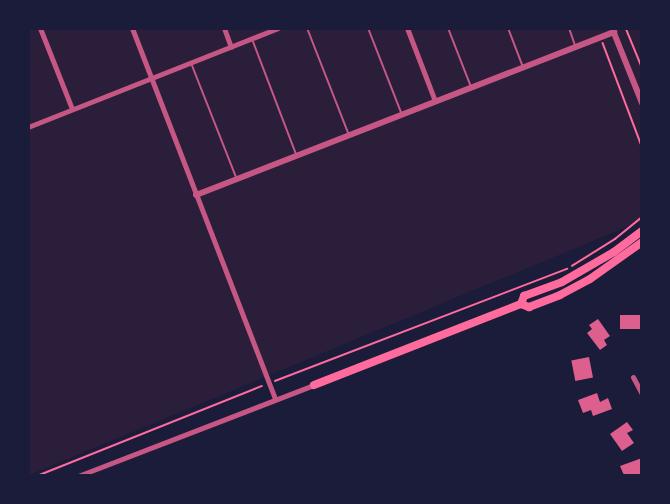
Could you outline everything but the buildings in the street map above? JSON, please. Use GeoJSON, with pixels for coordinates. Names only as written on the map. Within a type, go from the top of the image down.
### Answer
{"type":"FeatureCollection","features":[{"type":"Feature","properties":{"kind":"main road"},"geometry":{"type":"LineString","coordinates":[[521,304],[524,296],[562,282],[614,252],[642,231]]}},
{"type":"Feature","properties":{"kind":"main road"},"geometry":{"type":"LineString","coordinates":[[314,385],[521,304],[529,306],[560,295],[590,279],[642,242]]}},
{"type":"Feature","properties":{"kind":"street"},"geometry":{"type":"LineString","coordinates":[[40,28],[72,110]]}},
{"type":"Feature","properties":{"kind":"street"},"geometry":{"type":"LineString","coordinates":[[132,28],[275,398]]}},
{"type":"Feature","properties":{"kind":"street"},"geometry":{"type":"LineString","coordinates":[[224,28],[231,47]]}},
{"type":"Feature","properties":{"kind":"street"},"geometry":{"type":"LineString","coordinates":[[28,127],[278,28]]}},
{"type":"Feature","properties":{"kind":"street"},"geometry":{"type":"LineString","coordinates":[[407,28],[435,101]]}},
{"type":"Feature","properties":{"kind":"street"},"geometry":{"type":"LineString","coordinates":[[196,195],[576,47],[613,30],[642,103]]}},
{"type":"Feature","properties":{"kind":"street"},"geometry":{"type":"LineString","coordinates":[[633,377],[642,394]]}},
{"type":"Feature","properties":{"kind":"street"},"geometry":{"type":"LineString","coordinates":[[78,476],[275,398],[314,385]]}},
{"type":"Feature","properties":{"kind":"lane"},"geometry":{"type":"LineString","coordinates":[[307,28],[349,135]]}},
{"type":"Feature","properties":{"kind":"lane"},"geometry":{"type":"LineString","coordinates":[[368,28],[402,114]]}},
{"type":"Feature","properties":{"kind":"lane"},"geometry":{"type":"LineString","coordinates":[[448,28],[471,87]]}},
{"type":"Feature","properties":{"kind":"lane"},"geometry":{"type":"LineString","coordinates":[[508,28],[523,67]]}},
{"type":"Feature","properties":{"kind":"lane"},"geometry":{"type":"LineString","coordinates":[[568,28],[576,47]]}},
{"type":"Feature","properties":{"kind":"lane"},"geometry":{"type":"LineString","coordinates":[[252,39],[296,156]]}},
{"type":"Feature","properties":{"kind":"lane"},"geometry":{"type":"LineString","coordinates":[[191,63],[236,179]]}},
{"type":"Feature","properties":{"kind":"path"},"geometry":{"type":"LineString","coordinates":[[626,28],[642,67]]}},
{"type":"Feature","properties":{"kind":"path"},"geometry":{"type":"LineString","coordinates":[[601,37],[642,146]]}},
{"type":"Feature","properties":{"kind":"path"},"geometry":{"type":"LineString","coordinates":[[37,476],[566,269],[615,239],[642,217]]}},
{"type":"Feature","properties":{"kind":"shaded area"},"geometry":{"type":"Polygon","coordinates":[[[28,29],[641,29],[641,221],[29,475],[28,29]]]}}]}
